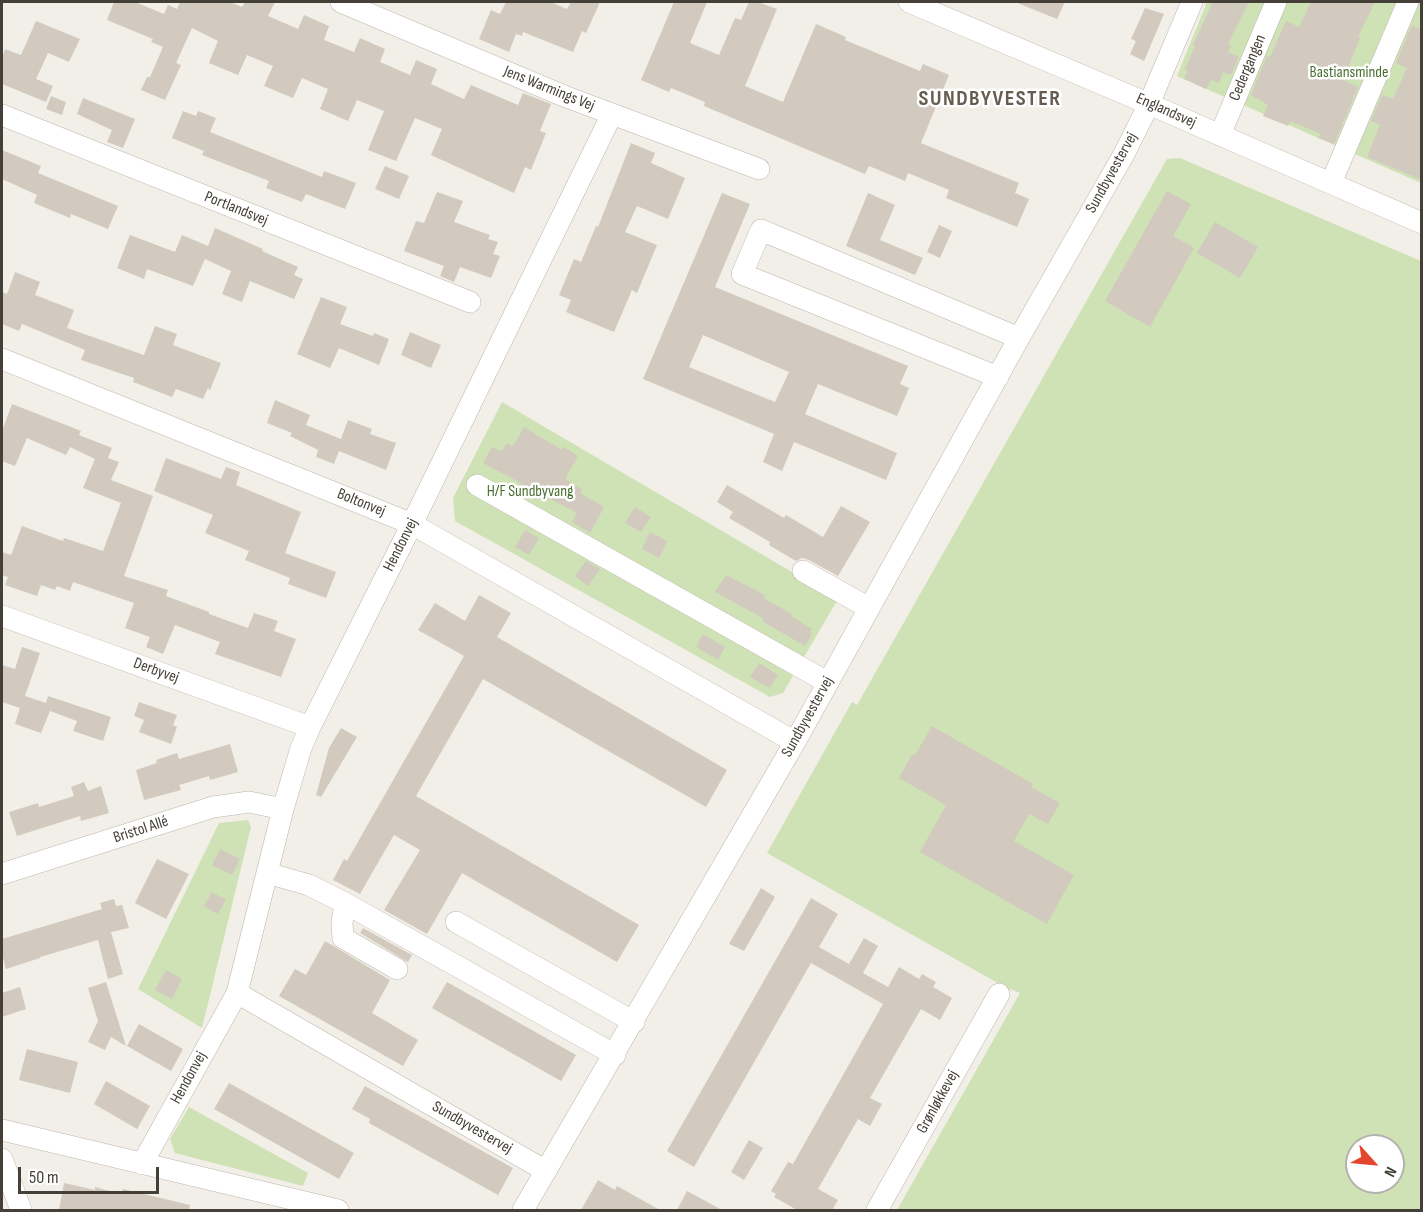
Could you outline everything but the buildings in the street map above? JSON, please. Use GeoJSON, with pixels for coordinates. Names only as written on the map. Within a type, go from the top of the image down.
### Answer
{"type":"FeatureCollection","features":[{"type":"Feature","properties":{"kind":"street","name":"Jens Warmings Vej"},"geometry":{"type":"LineString","coordinates":[[341,2],[612,114],[759,169]]}},
{"type":"Feature","properties":{"kind":"street","name":"Englandsvej"},"geometry":{"type":"LineString","coordinates":[[909,2],[1422,223]]}},
{"type":"Feature","properties":{"kind":"street","name":"Sundbyvestervej"},"geometry":{"type":"LineString","coordinates":[[523,1210],[795,742],[1019,338],[1125,154],[1192,2]]}},
{"type":"Feature","properties":{"kind":"street","name":"Cedergangen"},"geometry":{"type":"LineString","coordinates":[[1220,135],[1276,2]]}},
{"type":"Feature","properties":{"kind":"street"},"geometry":{"type":"LineString","coordinates":[[1331,183],[1408,2]]}},
{"type":"Feature","properties":{"kind":"street","name":"Hendonvej"},"geometry":{"type":"LineString","coordinates":[[142,1164],[237,993],[283,808],[301,748],[310,727],[612,114]]}},
{"type":"Feature","properties":{"kind":"street","name":"Portlandsvej"},"geometry":{"type":"LineString","coordinates":[[2,115],[470,302]]}},
{"type":"Feature","properties":{"kind":"street"},"geometry":{"type":"LineString","coordinates":[[998,377],[742,274],[761,230],[1019,338]]}},
{"type":"Feature","properties":{"kind":"street","name":"Boltonvej"},"geometry":{"type":"LineString","coordinates":[[2,359],[412,524],[795,742]]}},
{"type":"Feature","properties":{"kind":"street"},"geometry":{"type":"LineString","coordinates":[[477,485],[827,682]]}},
{"type":"Feature","properties":{"kind":"street"},"geometry":{"type":"LineString","coordinates":[[803,571],[869,608]]}},
{"type":"Feature","properties":{"kind":"street","name":"Derbyvej"},"geometry":{"type":"LineString","coordinates":[[2,616],[310,727]]}},
{"type":"Feature","properties":{"kind":"street","name":"Bristol Allé"},"geometry":{"type":"LineString","coordinates":[[2,874],[213,807],[249,802],[283,808]]}},
{"type":"Feature","properties":{"kind":"street"},"geometry":{"type":"LineString","coordinates":[[267,873],[309,885],[345,903],[615,1055]]}},
{"type":"Feature","properties":{"kind":"street"},"geometry":{"type":"LineString","coordinates":[[345,903],[342,923],[344,938],[397,969]]}},
{"type":"Feature","properties":{"kind":"street"},"geometry":{"type":"LineString","coordinates":[[456,922],[634,1022]]}},
{"type":"Feature","properties":{"kind":"street","name":"Sundbyvestervej"},"geometry":{"type":"LineString","coordinates":[[237,993],[546,1171]]}},
{"type":"Feature","properties":{"kind":"street","name":"Grønløkkevej"},"geometry":{"type":"LineString","coordinates":[[877,1210],[999,994]]}},
{"type":"Feature","properties":{"kind":"street"},"geometry":{"type":"LineString","coordinates":[[2,1130],[338,1210]]}},
{"type":"Feature","properties":{"kind":"street"},"geometry":{"type":"LineString","coordinates":[[2,1159],[21,1210]]}},
{"type":"Feature","properties":{"kind":"green space","name":"Bastiansminde"},"geometry":{"type":"Polygon","coordinates":[[[1207,2],[1421,2],[1421,183],[1177,76],[1207,2]]]}},
{"type":"Feature","properties":{"kind":"green space"},"geometry":{"type":"Polygon","coordinates":[[[1180,158],[1421,261],[1421,1210],[897,1210],[1020,993],[1005,987],[767,853],[852,702],[857,705],[1167,159],[1180,158]]]}},
{"type":"Feature","properties":{"kind":"green space","name":"H/F Sundbyvang"},"geometry":{"type":"Polygon","coordinates":[[[502,402],[838,599],[783,693],[770,697],[455,521],[453,498],[502,402]]]}},
{"type":"Feature","properties":{"kind":"green space"},"geometry":{"type":"Polygon","coordinates":[[[248,820],[251,827],[202,1028],[138,989],[219,823],[248,820]]]}},
{"type":"Feature","properties":{"kind":"green space"},"geometry":{"type":"Polygon","coordinates":[[[189,1107],[308,1173],[303,1186],[175,1153],[170,1139],[189,1107]]]}},
{"type":"Feature","properties":{"kind":"district","name":"SUNDBYVESTER"},"geometry":{"type":"Point","coordinates":[990,99]}}]}
